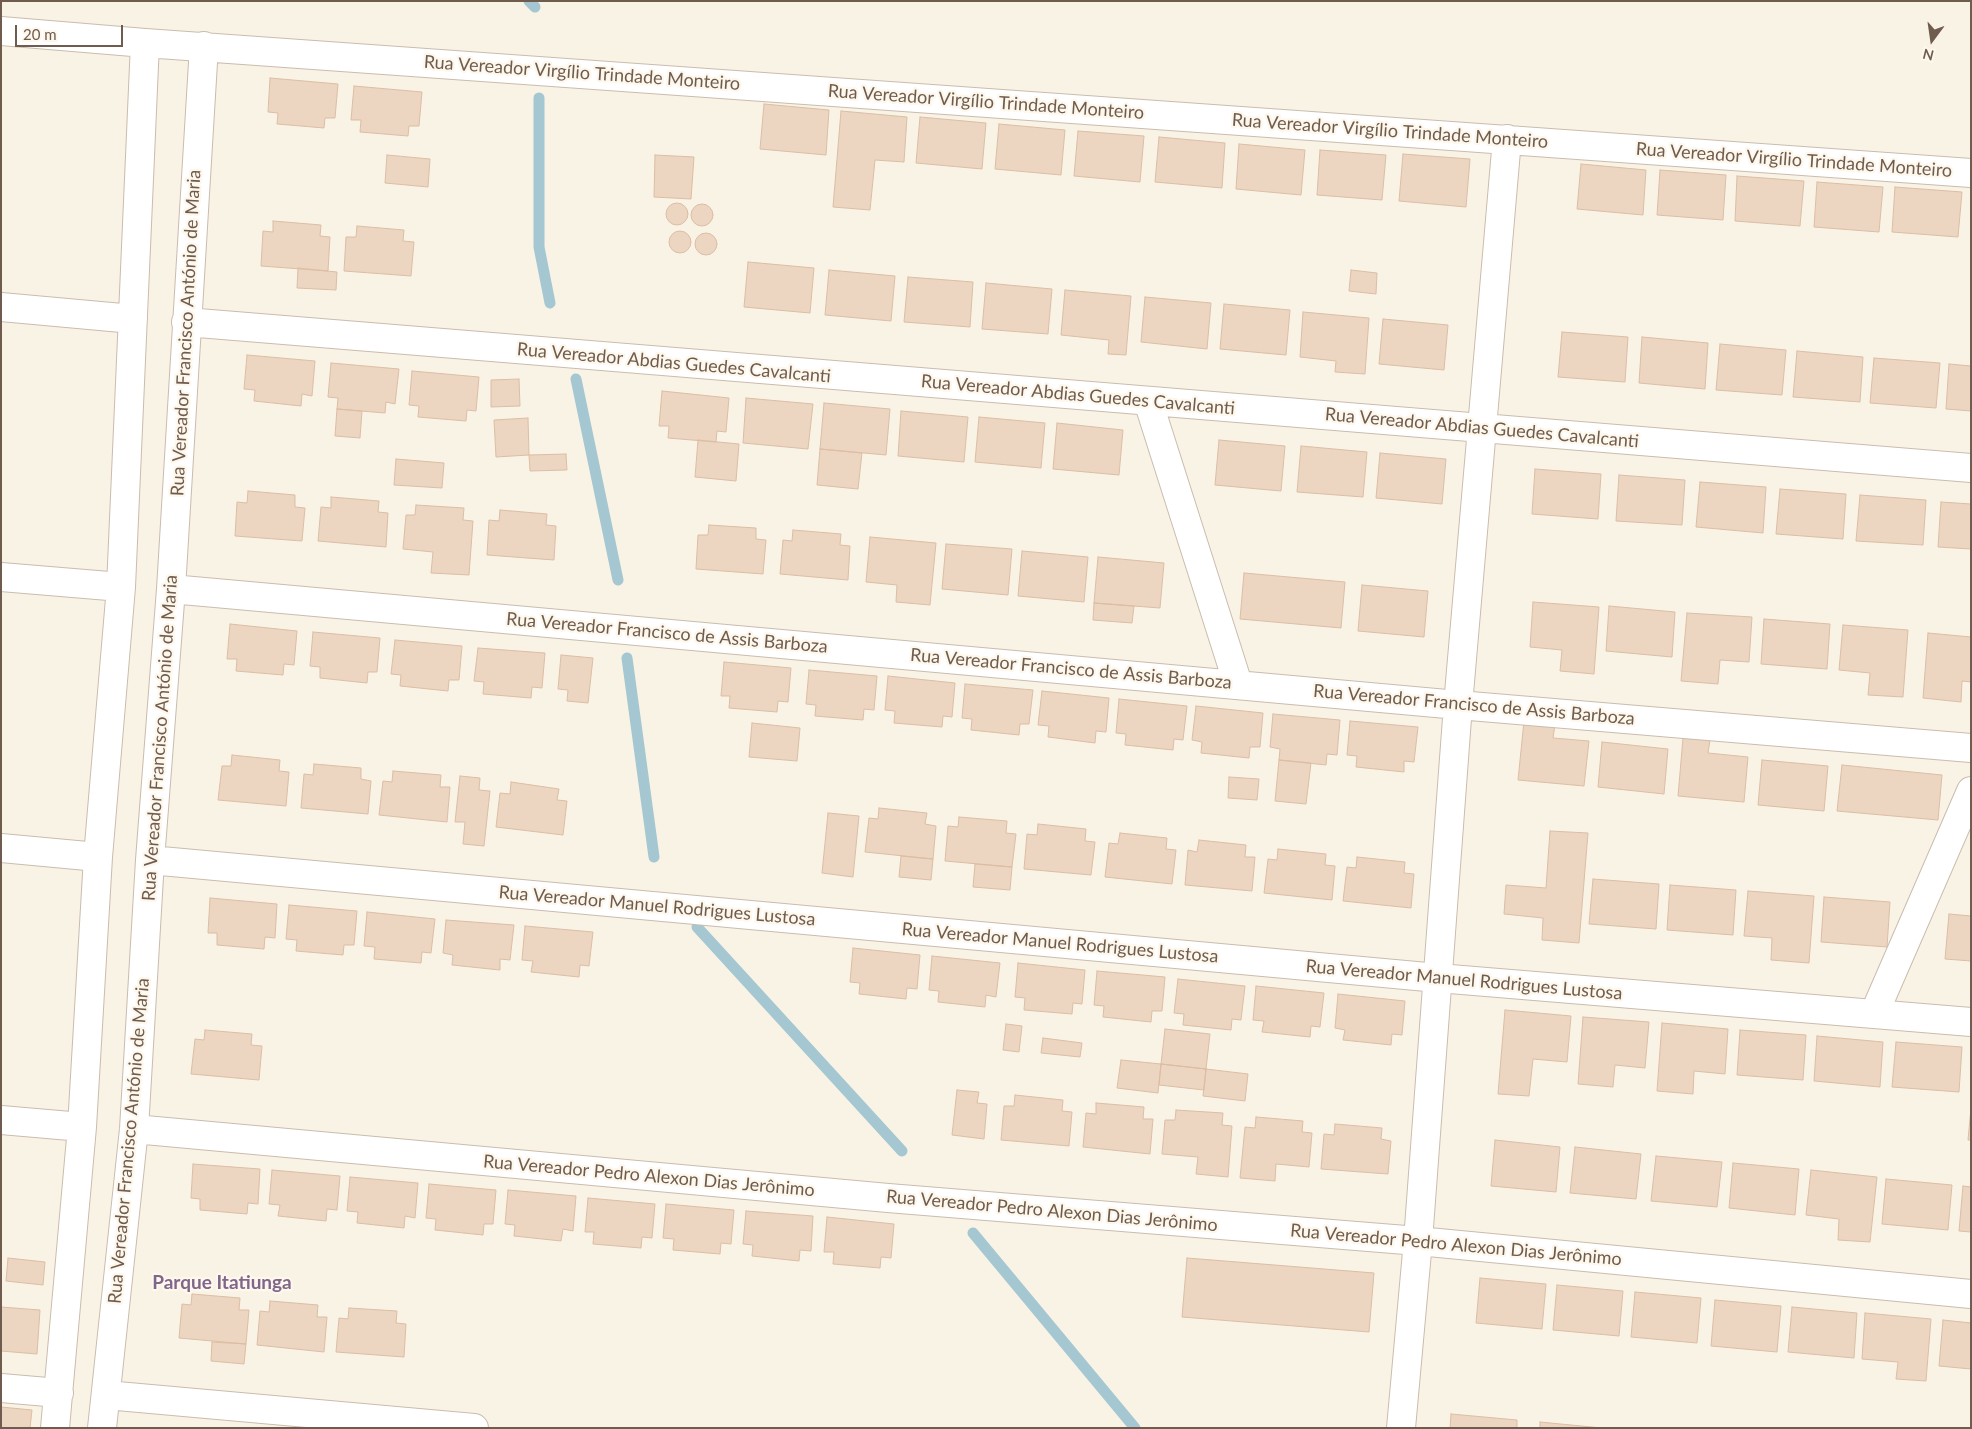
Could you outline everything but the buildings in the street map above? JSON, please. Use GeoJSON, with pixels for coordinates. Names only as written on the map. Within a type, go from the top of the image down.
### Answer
{"type":"FeatureCollection","features":[{"type":"Feature","properties":{"kind":"street","name":"Rua Vereador Virgílio Trindade Monteiro"},"geometry":{"type":"LineString","coordinates":[[1,31],[145,43],[1971,173]]}},
{"type":"Feature","properties":{"kind":"street"},"geometry":{"type":"LineString","coordinates":[[54,1428],[82,1127],[98,857],[121,587],[145,43]]}},
{"type":"Feature","properties":{"kind":"street","name":"Rua Vereador Francisco António de Maria"},"geometry":{"type":"LineString","coordinates":[[102,1428],[134,1129],[204,46]]}},
{"type":"Feature","properties":{"kind":"street"},"geometry":{"type":"LineString","coordinates":[[1402,1428],[1418,1241],[1458,705],[1507,139]]}},
{"type":"Feature","properties":{"kind":"street"},"geometry":{"type":"LineString","coordinates":[[1,307],[133,319]]}},
{"type":"Feature","properties":{"kind":"street","name":"Rua Vereador Abdias Guedes Cavalcanti"},"geometry":{"type":"LineString","coordinates":[[186,322],[1971,468]]}},
{"type":"Feature","properties":{"kind":"street"},"geometry":{"type":"LineString","coordinates":[[1148,401],[1238,684]]}},
{"type":"Feature","properties":{"kind":"street"},"geometry":{"type":"LineString","coordinates":[[1,577],[121,587]]}},
{"type":"Feature","properties":{"kind":"street","name":"Rua Vereador Francisco de Assis Barboza"},"geometry":{"type":"LineString","coordinates":[[170,589],[1458,705],[1971,748]]}},
{"type":"Feature","properties":{"kind":"street"},"geometry":{"type":"LineString","coordinates":[[1874,1014],[1971,791]]}},
{"type":"Feature","properties":{"kind":"street"},"geometry":{"type":"LineString","coordinates":[[1,848],[98,857]]}},
{"type":"Feature","properties":{"kind":"street","name":"Rua Vereador Manuel Rodrigues Lustosa"},"geometry":{"type":"LineString","coordinates":[[150,860],[1438,978],[1971,1022]]}},
{"type":"Feature","properties":{"kind":"street"},"geometry":{"type":"LineString","coordinates":[[1,1120],[82,1127]]}},
{"type":"Feature","properties":{"kind":"street","name":"Rua Vereador Pedro Alexon Dias Jerônimo"},"geometry":{"type":"LineString","coordinates":[[134,1129],[898,1198],[1418,1241],[1971,1294]]}},
{"type":"Feature","properties":{"kind":"street"},"geometry":{"type":"LineString","coordinates":[[1,1388],[58,1393]]}},
{"type":"Feature","properties":{"kind":"street"},"geometry":{"type":"LineString","coordinates":[[106,1395],[474,1428]]}},
{"type":"Feature","properties":{"kind":"waterway"},"geometry":{"type":"LineString","coordinates":[[529,1],[535,7]]}},
{"type":"Feature","properties":{"kind":"waterway"},"geometry":{"type":"LineString","coordinates":[[539,98],[539,247],[550,303]]}},
{"type":"Feature","properties":{"kind":"waterway"},"geometry":{"type":"LineString","coordinates":[[576,379],[618,580]]}},
{"type":"Feature","properties":{"kind":"waterway"},"geometry":{"type":"LineString","coordinates":[[627,658],[654,857]]}},
{"type":"Feature","properties":{"kind":"waterway"},"geometry":{"type":"LineString","coordinates":[[697,927],[902,1151]]}},
{"type":"Feature","properties":{"kind":"waterway"},"geometry":{"type":"LineString","coordinates":[[973,1233],[1135,1428]]}},
{"type":"Feature","properties":{"kind":"district","name":"Parque Itatiunga"},"geometry":{"type":"Point","coordinates":[222,1283]}}]}
